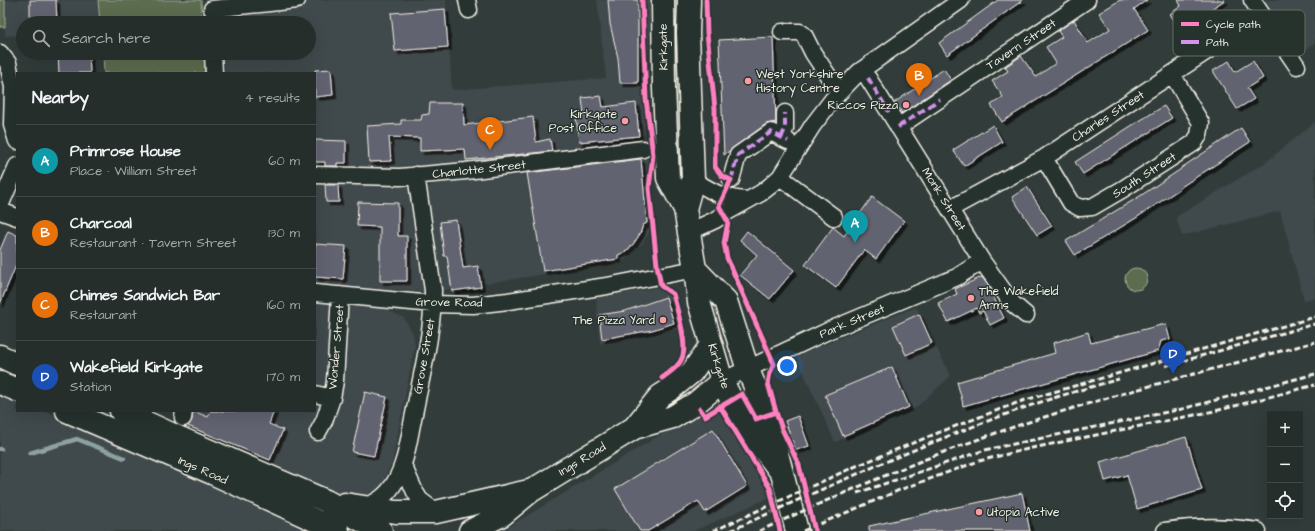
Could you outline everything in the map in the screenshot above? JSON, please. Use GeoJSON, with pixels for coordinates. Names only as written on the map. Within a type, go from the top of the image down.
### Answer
{"type":"FeatureCollection","features":[{"type":"Feature","properties":{"kind":"highway","name":"Kirkgate"},"geometry":{"type":"LineString","coordinates":[[663,0],[664,88],[668,178],[686,209]]}},
{"type":"Feature","properties":{"kind":"highway","name":"Kirkgate"},"geometry":{"type":"LineString","coordinates":[[689,0],[688,33],[693,180],[686,209],[699,302],[722,381],[737,412],[781,472]]}},
{"type":"Feature","properties":{"kind":"highway","name":"Kirkgate"},"geometry":{"type":"LineString","coordinates":[[695,269],[726,301],[748,370],[767,415],[797,531]]}},
{"type":"Feature","properties":{"kind":"highway","name":"Ings Road"},"geometry":{"type":"LineString","coordinates":[[634,428],[660,396],[692,372],[711,345]]}},
{"type":"Feature","properties":{"kind":"highway"},"geometry":{"type":"LineString","coordinates":[[0,356],[16,364]]}},
{"type":"Feature","properties":{"kind":"highway","name":"Ings Road"},"geometry":{"type":"LineString","coordinates":[[470,531],[495,525],[502,515],[531,491],[634,428],[673,417],[696,403],[722,381]]}},
{"type":"Feature","properties":{"kind":"highway"},"geometry":{"type":"LineString","coordinates":[[0,382],[16,390]]}},
{"type":"Feature","properties":{"kind":"highway","name":"Ings Road"},"geometry":{"type":"LineString","coordinates":[[69,412],[212,473],[338,531]]}},
{"type":"Feature","properties":{"kind":"highway","name":"Ings Road"},"geometry":{"type":"LineString","coordinates":[[123,412],[326,501],[381,531]]}},
{"type":"Feature","properties":{"kind":"highway","name":"Ings Road"},"geometry":{"type":"LineString","coordinates":[[326,501],[396,512],[436,512],[531,491]]}},
{"type":"Feature","properties":{"kind":"street"},"geometry":{"type":"LineString","coordinates":[[212,11],[297,0]]}},
{"type":"Feature","properties":{"kind":"street"},"geometry":{"type":"LineString","coordinates":[[689,232],[715,220],[761,194],[780,177],[813,125],[839,92],[862,69],[962,0]]}},
{"type":"Feature","properties":{"kind":"street","name":"Tavern Street"},"geometry":{"type":"LineString","coordinates":[[898,127],[940,99],[959,94],[1087,0]]}},
{"type":"Feature","properties":{"kind":"street"},"geometry":{"type":"LineString","coordinates":[[1252,0],[1259,10]]}},
{"type":"Feature","properties":{"kind":"street"},"geometry":{"type":"LineString","coordinates":[[782,32],[800,32],[804,35],[813,53],[839,92]]}},
{"type":"Feature","properties":{"kind":"street"},"geometry":{"type":"LineString","coordinates":[[0,53],[8,63],[13,87],[12,125],[16,138]]}},
{"type":"Feature","properties":{"kind":"street","name":"Charles Street"},"geometry":{"type":"LineString","coordinates":[[950,209],[1044,158],[1199,56]]}},
{"type":"Feature","properties":{"kind":"street"},"geometry":{"type":"LineString","coordinates":[[1290,56],[1297,66]]}},
{"type":"Feature","properties":{"kind":"street"},"geometry":{"type":"LineString","coordinates":[[214,60],[214,72]]}},
{"type":"Feature","properties":{"kind":"street","name":"South Street"},"geometry":{"type":"LineString","coordinates":[[1044,158],[1071,203],[1080,208],[1092,207],[1123,189],[1194,143],[1199,134],[1201,123],[1172,74]]}},
{"type":"Feature","properties":{"kind":"street","name":"Monk Street"},"geometry":{"type":"LineString","coordinates":[[868,78],[982,261],[1012,303],[1026,315]]}},
{"type":"Feature","properties":{"kind":"street"},"geometry":{"type":"LineString","coordinates":[[731,180],[738,155],[771,132],[785,140],[785,113]]}},
{"type":"Feature","properties":{"kind":"street","name":"Charlotte Street"},"geometry":{"type":"LineString","coordinates":[[316,175],[400,177],[466,171],[643,149]]}},
{"type":"Feature","properties":{"kind":"street"},"geometry":{"type":"LineString","coordinates":[[0,206],[16,168]]}},
{"type":"Feature","properties":{"kind":"street","name":"Grove Street"},"geometry":{"type":"LineString","coordinates":[[358,507],[368,506],[383,497],[395,483],[403,465],[427,348],[433,304],[433,290],[416,175]]}},
{"type":"Feature","properties":{"kind":"street"},"geometry":{"type":"LineString","coordinates":[[780,177],[834,217]]}},
{"type":"Feature","properties":{"kind":"street"},"geometry":{"type":"LineString","coordinates":[[693,180],[723,197],[735,200],[748,200]]}},
{"type":"Feature","properties":{"kind":"street"},"geometry":{"type":"LineString","coordinates":[[0,211],[16,217]]}},
{"type":"Feature","properties":{"kind":"street","name":"Park Street"},"geometry":{"type":"LineString","coordinates":[[722,381],[830,330],[957,277],[982,261]]}},
{"type":"Feature","properties":{"kind":"street","name":"Grove Road"},"geometry":{"type":"LineString","coordinates":[[316,293],[433,304],[473,305],[607,286],[695,269]]}},
{"type":"Feature","properties":{"kind":"street","name":"Wonder Street"},"geometry":{"type":"LineString","coordinates":[[318,432],[324,421],[332,398],[335,381],[340,295]]}},
{"type":"Feature","properties":{"kind":"street","name":"Wonder Street"},"geometry":{"type":"LineString","coordinates":[[316,394],[332,398]]}},
{"type":"Feature","properties":{"kind":"street"},"geometry":{"type":"LineString","coordinates":[[403,465],[420,500],[436,512]]}},
{"type":"Feature","properties":{"kind":"street"},"geometry":{"type":"LineString","coordinates":[[1166,531],[1192,527],[1238,528],[1258,531]]}},
{"type":"Feature","properties":{"kind":"shaded area"},"geometry":{"type":"Polygon","coordinates":[[[5,0],[98,0],[99,16],[16,16],[16,35],[5,36],[5,0]]]}},
{"type":"Feature","properties":{"kind":"shaded area"},"geometry":{"type":"Polygon","coordinates":[[[219,0],[446,0],[452,90],[606,78],[597,0],[651,0],[644,135],[553,156],[437,169],[316,166],[316,72],[225,72],[224,60],[316,60],[316,16],[220,16],[219,0]]]}},
{"type":"Feature","properties":{"kind":"shaded area"},"geometry":{"type":"Polygon","coordinates":[[[1259,0],[1315,0],[1315,43],[1305,50],[1305,10],[1266,10],[1259,0]]]}},
{"type":"Feature","properties":{"kind":"shaded area"},"geometry":{"type":"Polygon","coordinates":[[[1315,122],[1315,298],[1304,300],[1280,211],[1182,236],[1176,217],[1266,162],[1315,122]]]}},
{"type":"Feature","properties":{"kind":"shaded area"},"geometry":{"type":"Polygon","coordinates":[[[647,154],[653,223],[650,232],[641,245],[622,262],[438,291],[425,193],[430,186],[437,183],[647,154]]]}},
{"type":"Feature","properties":{"kind":"shaded area"},"geometry":{"type":"Polygon","coordinates":[[[316,182],[411,185],[424,276],[424,292],[316,285],[316,182]]]}},
{"type":"Feature","properties":{"kind":"shaded area"},"geometry":{"type":"Polygon","coordinates":[[[668,286],[681,328],[600,343],[596,297],[668,286]]]}},
{"type":"Feature","properties":{"kind":"shaded area"},"geometry":{"type":"Polygon","coordinates":[[[316,300],[358,302],[384,308],[404,318],[413,333],[415,346],[392,463],[381,487],[372,494],[353,500],[339,499],[185,430],[188,412],[316,412],[316,300]]]}},
{"type":"Feature","properties":{"kind":"shaded area"},"geometry":{"type":"Polygon","coordinates":[[[916,307],[951,376],[914,409],[835,442],[796,356],[916,307]]]}},
{"type":"Feature","properties":{"kind":"shaded area"},"geometry":{"type":"Polygon","coordinates":[[[0,391],[16,399],[16,412],[47,412],[316,531],[0,531],[0,391]]]}},
{"type":"Feature","properties":{"kind":"shaded area"},"geometry":{"type":"Polygon","coordinates":[[[721,398],[773,485],[775,495],[694,531],[503,531],[505,529],[721,398]]]}},
{"type":"Feature","properties":{"kind":"green space"},"geometry":{"type":"Polygon","coordinates":[[[0,0],[5,0],[5,27],[0,27],[0,0]]]}},
{"type":"Feature","properties":{"kind":"green space"},"geometry":{"type":"Polygon","coordinates":[[[98,0],[201,0],[202,16],[99,16],[98,0]]]}},
{"type":"Feature","properties":{"kind":"green space"},"geometry":{"type":"Polygon","coordinates":[[[672,0],[676,0],[681,146],[674,146],[672,0]]]}},
{"type":"Feature","properties":{"kind":"green space"},"geometry":{"type":"Polygon","coordinates":[[[103,60],[204,60],[205,72],[104,72],[103,60]]]}},
{"type":"Feature","properties":{"kind":"green space"},"geometry":{"type":"Polygon","coordinates":[[[1132,268],[1140,268],[1147,275],[1147,283],[1140,290],[1132,290],[1125,283],[1125,275],[1132,268]]]}},
{"type":"Feature","properties":{"kind":"building"},"geometry":{"type":"Polygon","coordinates":[[[30,0],[56,0],[57,16],[30,16],[30,0]]]}},
{"type":"Feature","properties":{"kind":"building"},"geometry":{"type":"Polygon","coordinates":[[[608,0],[638,0],[638,83],[620,83],[618,58],[610,24],[608,0]]]}},
{"type":"Feature","properties":{"kind":"building"},"geometry":{"type":"Polygon","coordinates":[[[998,0],[1023,0],[947,55],[939,43],[998,0]]]}},
{"type":"Feature","properties":{"kind":"building"},"geometry":{"type":"Polygon","coordinates":[[[1120,0],[1147,0],[1134,9],[1148,30],[1002,122],[991,105],[1003,97],[992,81],[1008,71],[1005,67],[1021,56],[1036,77],[1056,63],[1046,47],[1062,37],[1058,31],[1074,20],[1088,43],[1110,29],[1099,13],[1120,0]]]}},
{"type":"Feature","properties":{"kind":"building"},"geometry":{"type":"Polygon","coordinates":[[[1178,0],[1225,0],[1209,10],[1176,10],[1181,6],[1178,0]]]}},
{"type":"Feature","properties":{"kind":"building"},"geometry":{"type":"Polygon","coordinates":[[[445,9],[448,47],[395,51],[391,13],[445,9]]]}},
{"type":"Feature","properties":{"kind":"building"},"geometry":{"type":"Polygon","coordinates":[[[1173,12],[1173,18],[1170,14],[1173,12]]]}},
{"type":"Feature","properties":{"kind":"building","name":"West Yorkshire History Centre"},"geometry":{"type":"Polygon","coordinates":[[[773,37],[776,122],[766,124],[724,155],[719,40],[773,37]]]}},
{"type":"Feature","properties":{"kind":"building"},"geometry":{"type":"Polygon","coordinates":[[[58,60],[89,60],[90,72],[59,72],[58,60]]]}},
{"type":"Feature","properties":{"kind":"building"},"geometry":{"type":"Polygon","coordinates":[[[1229,61],[1235,72],[1253,61],[1263,78],[1247,88],[1254,99],[1237,109],[1213,71],[1229,61]]]}},
{"type":"Feature","properties":{"kind":"building"},"geometry":{"type":"Polygon","coordinates":[[[331,69],[333,95],[316,97],[315,70],[331,69]]]}},
{"type":"Feature","properties":{"kind":"building"},"geometry":{"type":"Polygon","coordinates":[[[944,69],[951,80],[902,113],[895,102],[944,69]]]}},
{"type":"Feature","properties":{"kind":"building"},"geometry":{"type":"Polygon","coordinates":[[[601,96],[603,107],[636,103],[639,136],[579,142],[576,116],[584,115],[582,98],[601,96]]]}},
{"type":"Feature","properties":{"kind":"building"},"geometry":{"type":"Polygon","coordinates":[[[430,103],[463,103],[464,125],[533,117],[536,142],[550,139],[552,151],[466,160],[465,149],[420,151],[420,138],[389,137],[391,161],[369,162],[367,126],[401,124],[401,120],[421,120],[422,115],[429,114],[430,103]]]}},
{"type":"Feature","properties":{"kind":"building"},"geometry":{"type":"Polygon","coordinates":[[[1164,106],[1172,118],[1083,174],[1075,162],[1164,106]]]}},
{"type":"Feature","properties":{"kind":"building"},"geometry":{"type":"Polygon","coordinates":[[[993,125],[1002,142],[964,166],[953,150],[993,125]]]}},
{"type":"Feature","properties":{"kind":"building"},"geometry":{"type":"Polygon","coordinates":[[[1241,128],[1250,142],[1136,218],[1075,255],[1066,241],[1137,198],[1241,128]]]}},
{"type":"Feature","properties":{"kind":"building"},"geometry":{"type":"Polygon","coordinates":[[[316,140],[346,141],[346,163],[337,163],[337,166],[325,166],[325,162],[316,162],[316,140]]]}},
{"type":"Feature","properties":{"kind":"building"},"geometry":{"type":"Polygon","coordinates":[[[641,159],[647,223],[643,225],[640,234],[627,251],[618,255],[618,259],[543,271],[527,173],[641,159]]]}},
{"type":"Feature","properties":{"kind":"building"},"geometry":{"type":"Polygon","coordinates":[[[325,185],[338,185],[339,202],[326,202],[325,185]]]}},
{"type":"Feature","properties":{"kind":"building"},"geometry":{"type":"Polygon","coordinates":[[[1027,187],[1052,226],[1037,235],[1012,197],[1027,187]]]}},
{"type":"Feature","properties":{"kind":"building"},"geometry":{"type":"Polygon","coordinates":[[[872,197],[904,221],[876,259],[864,250],[836,288],[805,265],[833,227],[844,236],[872,197]]]}},
{"type":"Feature","properties":{"kind":"building"},"geometry":{"type":"Polygon","coordinates":[[[358,202],[398,203],[398,236],[407,236],[407,281],[380,281],[380,227],[357,226],[358,202]]]}},
{"type":"Feature","properties":{"kind":"building"},"geometry":{"type":"Polygon","coordinates":[[[456,220],[463,268],[478,266],[481,287],[452,291],[447,256],[444,256],[440,222],[456,220]]]}},
{"type":"Feature","properties":{"kind":"building"},"geometry":{"type":"Polygon","coordinates":[[[8,231],[16,235],[16,265],[0,304],[0,250],[8,231]]]}},
{"type":"Feature","properties":{"kind":"building"},"geometry":{"type":"Polygon","coordinates":[[[747,231],[794,270],[770,299],[740,275],[757,255],[740,240],[747,231]]]}},
{"type":"Feature","properties":{"kind":"building"},"geometry":{"type":"Polygon","coordinates":[[[316,244],[346,246],[343,279],[316,277],[316,244]]]}},
{"type":"Feature","properties":{"kind":"building","name":"The Wakefield Arms"},"geometry":{"type":"Polygon","coordinates":[[[982,277],[1004,318],[990,325],[983,311],[979,313],[977,308],[948,322],[938,303],[957,294],[955,289],[982,277]]]}},
{"type":"Feature","properties":{"kind":"building"},"geometry":{"type":"Polygon","coordinates":[[[666,297],[674,323],[652,330],[602,339],[599,315],[625,311],[666,297]]]}},
{"type":"Feature","properties":{"kind":"building"},"geometry":{"type":"Polygon","coordinates":[[[919,314],[932,343],[906,355],[893,326],[919,314]]]}},
{"type":"Feature","properties":{"kind":"building"},"geometry":{"type":"Polygon","coordinates":[[[1166,325],[1170,339],[1161,341],[1158,351],[963,406],[957,382],[1055,353],[1053,343],[1088,332],[1091,343],[1166,325]]]}},
{"type":"Feature","properties":{"kind":"building"},"geometry":{"type":"Polygon","coordinates":[[[892,367],[909,407],[843,436],[825,395],[892,367]]]}},
{"type":"Feature","properties":{"kind":"building"},"geometry":{"type":"Polygon","coordinates":[[[365,392],[387,397],[374,456],[352,452],[365,392]]]}},
{"type":"Feature","properties":{"kind":"building"},"geometry":{"type":"Polygon","coordinates":[[[193,412],[208,417],[210,412],[274,412],[269,424],[283,430],[270,460],[188,426],[192,420],[193,412]]]}},
{"type":"Feature","properties":{"kind":"building"},"geometry":{"type":"Polygon","coordinates":[[[798,416],[809,446],[796,450],[785,421],[798,416]]]}},
{"type":"Feature","properties":{"kind":"building"},"geometry":{"type":"Polygon","coordinates":[[[713,429],[747,486],[705,512],[698,501],[648,531],[640,531],[615,489],[713,429]]]}},
{"type":"Feature","properties":{"kind":"building"},"geometry":{"type":"Polygon","coordinates":[[[1186,437],[1202,490],[1137,509],[1127,475],[1105,481],[1100,462],[1186,437]]]}},
{"type":"Feature","properties":{"kind":"building","name":"Utopia Active"},"geometry":{"type":"Polygon","coordinates":[[[1022,493],[1030,531],[869,531],[869,526],[1022,493]]]}},
{"type":"Feature","properties":{"kind":"waterway"},"geometry":{"type":"LineString","coordinates":[[30,453],[77,439],[124,458]]}},
{"type":"Feature","properties":{"kind":"railway"},"geometry":{"type":"LineString","coordinates":[[713,531],[854,467],[1022,401],[1315,317]]}},
{"type":"Feature","properties":{"kind":"railway"},"geometry":{"type":"LineString","coordinates":[[1165,366],[1315,324]]}},
{"type":"Feature","properties":{"kind":"railway"},"geometry":{"type":"LineString","coordinates":[[759,531],[928,458],[1032,421],[1138,389],[1315,342]]}},
{"type":"Feature","properties":{"kind":"railway"},"geometry":{"type":"LineString","coordinates":[[857,493],[985,450],[1182,409],[1315,374]]}},
{"type":"Feature","properties":{"kind":"railway"},"geometry":{"type":"LineString","coordinates":[[730,531],[843,480],[919,448],[1035,404],[1119,379]]}},
{"type":"Feature","properties":{"kind":"railway"},"geometry":{"type":"LineString","coordinates":[[803,531],[902,489],[979,461],[1032,448],[1219,410],[1315,385]]}},
{"type":"Feature","properties":{"kind":"marked path"},"geometry":{"type":"LineString","coordinates":[[868,78],[889,112]]}},
{"type":"Feature","properties":{"kind":"marked path"},"geometry":{"type":"LineString","coordinates":[[898,127],[940,99]]}},
{"type":"Feature","properties":{"kind":"marked path"},"geometry":{"type":"LineString","coordinates":[[781,138],[785,129],[785,113]]}},
{"type":"Feature","properties":{"kind":"marked path"},"geometry":{"type":"LineString","coordinates":[[731,180],[738,155],[771,132],[788,141]]}},
{"type":"Feature","properties":{"kind":"cycle path"},"geometry":{"type":"LineString","coordinates":[[642,0],[646,99],[653,155],[649,188],[657,265],[661,286],[673,294],[684,342],[682,359],[675,368],[662,378]]}},
{"type":"Feature","properties":{"kind":"cycle path"},"geometry":{"type":"LineString","coordinates":[[706,0],[707,33],[715,109],[715,167],[722,176],[731,180],[719,206],[728,222],[724,243],[727,258],[774,364],[768,383],[782,429],[799,465],[815,531]]}},
{"type":"Feature","properties":{"kind":"cycle path"},"geometry":{"type":"LineString","coordinates":[[700,409],[705,416],[742,394],[756,419],[776,412]]}},
{"type":"Feature","properties":{"kind":"cycle path"},"geometry":{"type":"LineString","coordinates":[[720,406],[770,488],[780,531]]}},
{"type":"Feature","properties":{"kind":"place","name":"West Yorkshire History Centre"},"geometry":{"type":"Point","coordinates":[748,81]}},
{"type":"Feature","properties":{"kind":"place","name":"Charcoal"},"geometry":{"type":"Point","coordinates":[919,96]}},
{"type":"Feature","properties":{"kind":"place","name":"Riccos Pizza"},"geometry":{"type":"Point","coordinates":[906,105]}},
{"type":"Feature","properties":{"kind":"place","name":"Kirkgate Post Office"},"geometry":{"type":"Point","coordinates":[625,121]}},
{"type":"Feature","properties":{"kind":"place","name":"Chimes Sandwich Bar"},"geometry":{"type":"Point","coordinates":[490,150]}},
{"type":"Feature","properties":{"kind":"place","name":"Primrose House"},"geometry":{"type":"Point","coordinates":[855,243]}},
{"type":"Feature","properties":{"kind":"place","name":"The Wakefield Arms"},"geometry":{"type":"Point","coordinates":[971,298]}},
{"type":"Feature","properties":{"kind":"place","name":"The Pizza Yard"},"geometry":{"type":"Point","coordinates":[663,320]}},
{"type":"Feature","properties":{"kind":"place","name":"Wakefield Kirkgate"},"geometry":{"type":"Point","coordinates":[1173,374]}},
{"type":"Feature","properties":{"kind":"place","name":"Utopia Active"},"geometry":{"type":"Point","coordinates":[979,512]}}]}
